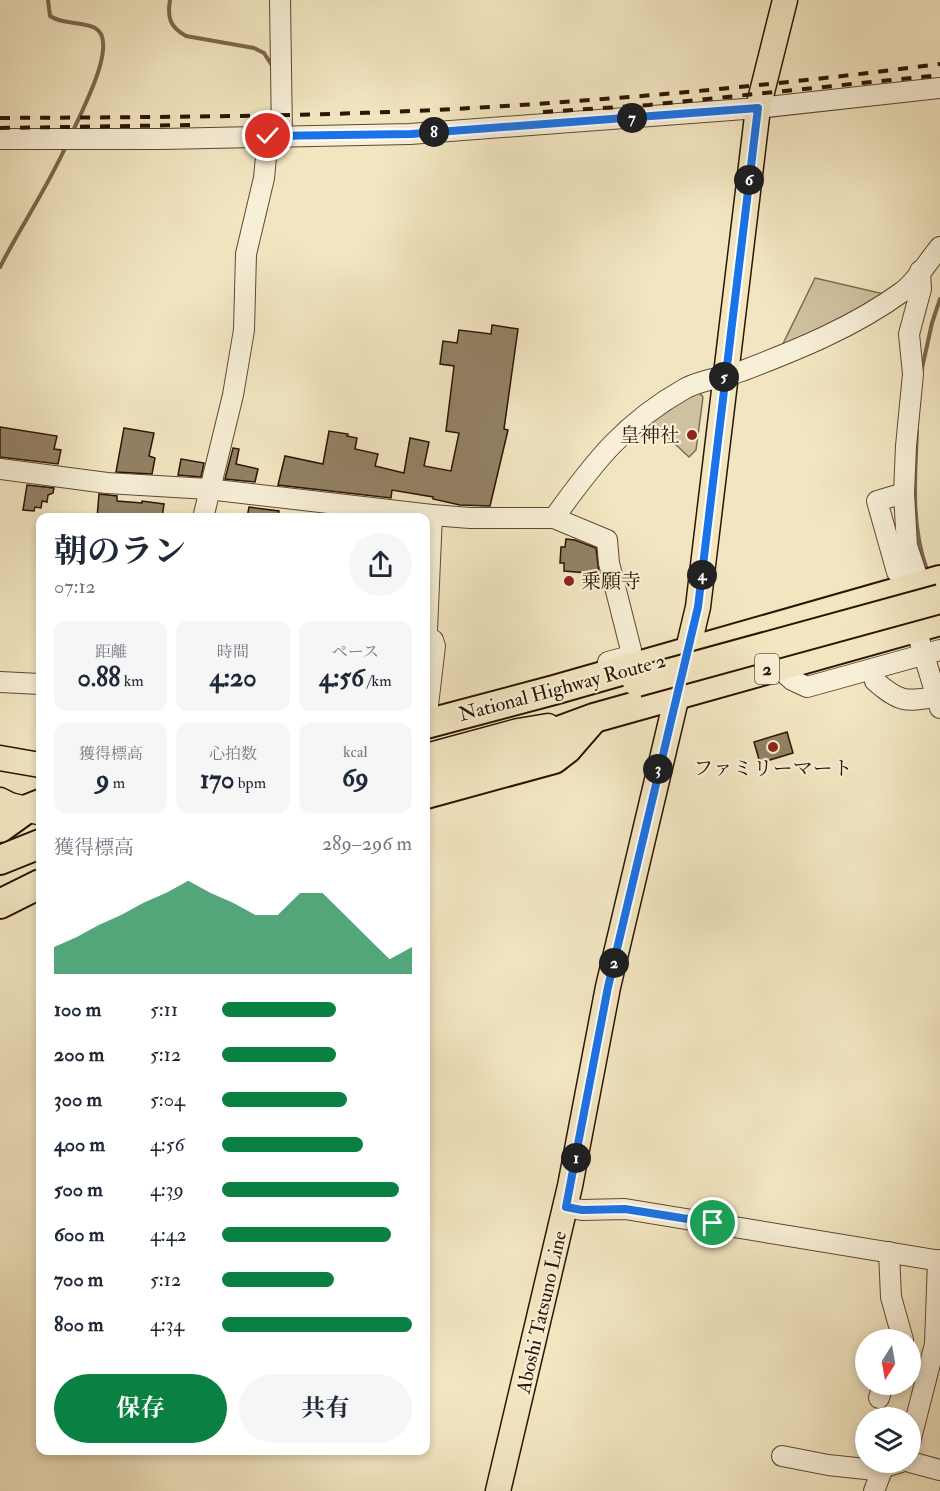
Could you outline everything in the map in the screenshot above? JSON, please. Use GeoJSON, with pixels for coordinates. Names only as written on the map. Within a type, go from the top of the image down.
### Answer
{"type":"FeatureCollection","features":[{"type":"Feature","properties":{"kind":"highway","name":"National Highway Route 2"},"geometry":{"type":"LineString","coordinates":[[430,713],[688,653],[926,580]]}},
{"type":"Feature","properties":{"kind":"highway","name":"2"},"geometry":{"type":"LineString","coordinates":[[430,738],[637,682],[926,580]]}},
{"type":"Feature","properties":{"kind":"highway","name":"National Highway Route 2"},"geometry":{"type":"LineString","coordinates":[[594,717],[928,624]]}},
{"type":"Feature","properties":{"kind":"highway","name":"2"},"geometry":{"type":"LineString","coordinates":[[430,771],[507,750],[594,717]]}},
{"type":"Feature","properties":{"kind":"highway"},"geometry":{"type":"LineString","coordinates":[[430,793],[554,759],[567,749],[594,717]]}},
{"type":"Feature","properties":{"kind":"highway"},"geometry":{"type":"LineString","coordinates":[[0,828],[27,807]]}},
{"type":"Feature","properties":{"kind":"highway"},"geometry":{"type":"LineString","coordinates":[[0,860],[36,846]]}},
{"type":"Feature","properties":{"kind":"highway"},"geometry":{"type":"LineString","coordinates":[[0,891],[36,880]]}},
{"type":"Feature","properties":{"kind":"highway"},"geometry":{"type":"LineString","coordinates":[[0,904],[36,886]]}},
{"type":"Feature","properties":{"kind":"highway"},"geometry":{"type":"LineString","coordinates":[[0,912],[36,901]]}},
{"type":"Feature","properties":{"kind":"main road","name":"Aboshi Tatsuno Line"},"geometry":{"type":"LineString","coordinates":[[498,1491],[566,1207],[608,987],[698,607],[758,108],[785,0]]}},
{"type":"Feature","properties":{"kind":"main road"},"geometry":{"type":"LineString","coordinates":[[430,755],[518,731],[594,717]]}},
{"type":"Feature","properties":{"kind":"main road"},"geometry":{"type":"LineString","coordinates":[[14,770],[36,766]]}},
{"type":"Feature","properties":{"kind":"street"},"geometry":{"type":"LineString","coordinates":[[204,513],[233,395],[244,330],[246,254],[275,136],[280,0]]}},
{"type":"Feature","properties":{"kind":"street"},"geometry":{"type":"LineString","coordinates":[[0,139],[411,134],[758,108],[940,88]]}},
{"type":"Feature","properties":{"kind":"street"},"geometry":{"type":"LineString","coordinates":[[554,518],[590,468],[639,417],[688,386],[724,378],[798,349],[855,320],[904,291],[940,247]]}},
{"type":"Feature","properties":{"kind":"street"},"geometry":{"type":"LineString","coordinates":[[920,271],[921,289],[909,334],[913,374],[904,493],[907,546],[926,580]]}},
{"type":"Feature","properties":{"kind":"street"},"geometry":{"type":"LineString","coordinates":[[0,469],[107,483],[208,489],[407,513]]}},
{"type":"Feature","properties":{"kind":"street"},"geometry":{"type":"LineString","coordinates":[[904,493],[877,501],[926,580]]}},
{"type":"Feature","properties":{"kind":"street"},"geometry":{"type":"LineString","coordinates":[[430,567],[432,516],[554,518],[607,540],[609,563],[631,650],[630,656],[548,685]]}},
{"type":"Feature","properties":{"kind":"street"},"geometry":{"type":"LineString","coordinates":[[875,681],[892,696],[908,702],[938,703],[928,624]]}},
{"type":"Feature","properties":{"kind":"street"},"geometry":{"type":"LineString","coordinates":[[430,645],[435,646],[430,688]]}},
{"type":"Feature","properties":{"kind":"street"},"geometry":{"type":"LineString","coordinates":[[777,666],[792,680],[807,687],[932,652]]}},
{"type":"Feature","properties":{"kind":"street"},"geometry":{"type":"LineString","coordinates":[[0,682],[36,684]]}},
{"type":"Feature","properties":{"kind":"street"},"geometry":{"type":"LineString","coordinates":[[566,1207],[582,1210],[625,1209],[939,1260],[935,1344],[919,1407]]}},
{"type":"Feature","properties":{"kind":"street"},"geometry":{"type":"LineString","coordinates":[[889,1252],[891,1297],[900,1329]]}},
{"type":"Feature","properties":{"kind":"street"},"geometry":{"type":"LineString","coordinates":[[921,1351],[933,1357]]}},
{"type":"Feature","properties":{"kind":"street"},"geometry":{"type":"LineString","coordinates":[[782,1456],[855,1468]]}},
{"type":"Feature","properties":{"kind":"street"},"geometry":{"type":"LineString","coordinates":[[921,1465],[940,1470]]}},
{"type":"Feature","properties":{"kind":"street"},"geometry":{"type":"LineString","coordinates":[[874,1491],[881,1473]]}},
{"type":"Feature","properties":{"kind":"shaded area"},"geometry":{"type":"Polygon","coordinates":[[[815,278],[884,294],[805,341],[780,350],[815,278]]]}},
{"type":"Feature","properties":{"kind":"shaded area"},"geometry":{"type":"Polygon","coordinates":[[[697,390],[703,397],[696,450],[689,457],[648,419],[697,390]]]}},
{"type":"Feature","properties":{"kind":"building"},"geometry":{"type":"Polygon","coordinates":[[[492,325],[518,329],[504,429],[508,430],[490,506],[460,505],[433,499],[433,497],[392,490],[391,498],[278,485],[285,456],[323,464],[329,431],[357,438],[355,449],[378,454],[375,466],[404,473],[410,438],[429,442],[424,466],[451,471],[459,433],[446,431],[454,366],[440,364],[443,341],[457,343],[459,330],[491,334],[492,325]]]}},
{"type":"Feature","properties":{"kind":"building"},"geometry":{"type":"Polygon","coordinates":[[[0,427],[57,436],[54,449],[61,450],[58,464],[0,457],[0,427]]]}},
{"type":"Feature","properties":{"kind":"building"},"geometry":{"type":"Polygon","coordinates":[[[124,428],[154,433],[149,456],[155,458],[152,474],[116,472],[124,428]]]}},
{"type":"Feature","properties":{"kind":"building"},"geometry":{"type":"Polygon","coordinates":[[[233,448],[239,449],[236,464],[258,469],[255,482],[225,479],[233,448]]]}},
{"type":"Feature","properties":{"kind":"building"},"geometry":{"type":"Polygon","coordinates":[[[181,459],[204,463],[201,477],[178,475],[181,459]]]}},
{"type":"Feature","properties":{"kind":"building"},"geometry":{"type":"Polygon","coordinates":[[[27,485],[54,488],[53,493],[48,495],[47,502],[42,501],[41,508],[35,507],[34,511],[23,510],[27,485]]]}},
{"type":"Feature","properties":{"kind":"building"},"geometry":{"type":"Polygon","coordinates":[[[99,494],[117,496],[117,501],[164,504],[163,513],[97,513],[99,494]]]}},
{"type":"Feature","properties":{"kind":"building"},"geometry":{"type":"Polygon","coordinates":[[[249,507],[279,511],[279,513],[248,513],[249,507]]]}},
{"type":"Feature","properties":{"kind":"building"},"geometry":{"type":"Polygon","coordinates":[[[566,539],[596,548],[599,574],[564,571],[564,563],[560,563],[561,547],[565,547],[566,539]]]}},
{"type":"Feature","properties":{"kind":"building","name":"ファミリーマート"},"geometry":{"type":"Polygon","coordinates":[[[787,732],[793,753],[760,763],[754,742],[787,732]]]}},
{"type":"Feature","properties":{"kind":"waterway"},"geometry":{"type":"LineString","coordinates":[[48,0],[50,16],[61,21],[90,26],[102,35],[101,61],[73,131]]}},
{"type":"Feature","properties":{"kind":"waterway"},"geometry":{"type":"LineString","coordinates":[[170,0],[171,21],[181,33],[186,36],[254,48],[264,53],[273,67]]}},
{"type":"Feature","properties":{"kind":"waterway"},"geometry":{"type":"LineString","coordinates":[[0,267],[66,146]]}},
{"type":"Feature","properties":{"kind":"waterway"},"geometry":{"type":"LineString","coordinates":[[921,373],[940,299]]}},
{"type":"Feature","properties":{"kind":"waterway"},"geometry":{"type":"LineString","coordinates":[[917,431],[916,517],[926,567]]}},
{"type":"Feature","properties":{"kind":"railway"},"geometry":{"type":"LineString","coordinates":[[0,118],[284,115],[454,109],[698,91],[940,64]]}},
{"type":"Feature","properties":{"kind":"railway"},"geometry":{"type":"LineString","coordinates":[[543,112],[649,105],[940,75]]}},
{"type":"Feature","properties":{"kind":"railway"},"geometry":{"type":"LineString","coordinates":[[0,128],[192,125]]}},
{"type":"Feature","properties":{"kind":"place","name":"皇神社"},"geometry":{"type":"Point","coordinates":[692,435]}},
{"type":"Feature","properties":{"kind":"place","name":"乗願寺"},"geometry":{"type":"Point","coordinates":[569,581]}},
{"type":"Feature","properties":{"kind":"place","name":"ファミリーマート"},"geometry":{"type":"Point","coordinates":[773,747]}},
{"type":"Feature","properties":{"kind":"route"},"geometry":{"type":"LineString","coordinates":[[268,136],[411,134],[758,108],[698,607],[608,987],[566,1207],[582,1210],[625,1209],[713,1223]]}}]}
